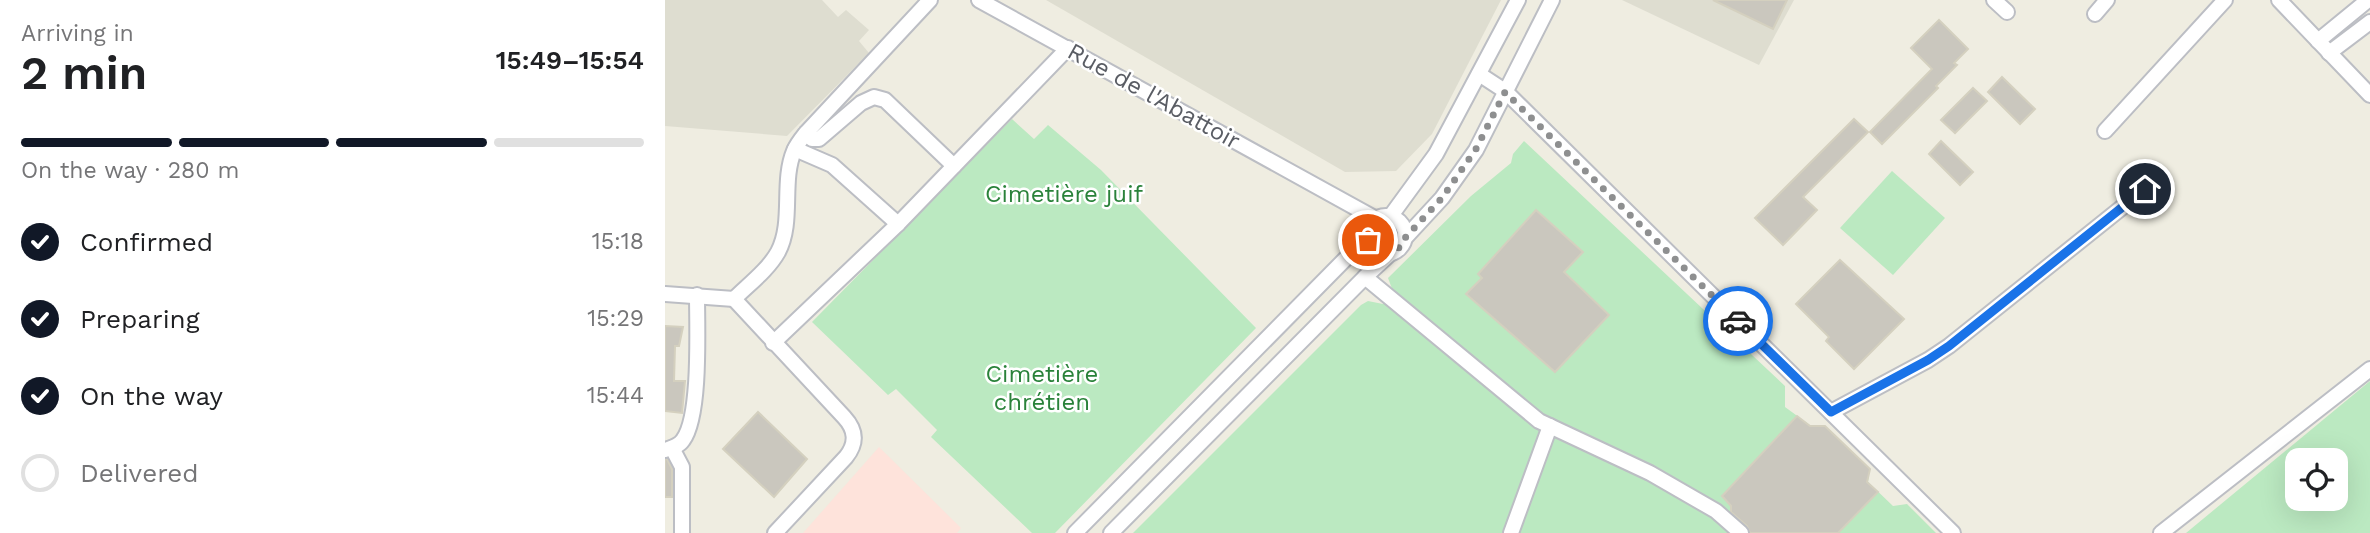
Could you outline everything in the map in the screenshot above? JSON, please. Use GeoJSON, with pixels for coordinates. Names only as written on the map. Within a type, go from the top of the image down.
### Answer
{"type":"FeatureCollection","features":[{"type":"Feature","properties":{"kind":"street"},"geometry":{"type":"LineString","coordinates":[[734,299],[778,251],[783,237],[789,168],[795,149],[806,133],[930,0]]}},
{"type":"Feature","properties":{"kind":"street","name":"Rue de l'Abattoir"},"geometry":{"type":"LineString","coordinates":[[979,0],[1327,193],[1383,218]]}},
{"type":"Feature","properties":{"kind":"street"},"geometry":{"type":"LineString","coordinates":[[1075,533],[1367,237],[1371,224],[1383,218],[1436,154],[1518,0]]}},
{"type":"Feature","properties":{"kind":"street"},"geometry":{"type":"LineString","coordinates":[[1111,533],[1364,277],[1402,246],[1405,238],[1442,198],[1476,149],[1552,0]]}},
{"type":"Feature","properties":{"kind":"street"},"geometry":{"type":"LineString","coordinates":[[1994,0],[2007,12]]}},
{"type":"Feature","properties":{"kind":"street"},"geometry":{"type":"LineString","coordinates":[[2095,14],[2107,0]]}},
{"type":"Feature","properties":{"kind":"street"},"geometry":{"type":"LineString","coordinates":[[2105,131],[2225,0]]}},
{"type":"Feature","properties":{"kind":"street"},"geometry":{"type":"LineString","coordinates":[[2279,0],[2370,95]]}},
{"type":"Feature","properties":{"kind":"street"},"geometry":{"type":"LineString","coordinates":[[2318,41],[2368,0]]}},
{"type":"Feature","properties":{"kind":"street"},"geometry":{"type":"LineString","coordinates":[[2329,53],[2370,22]]}},
{"type":"Feature","properties":{"kind":"street"},"geometry":{"type":"LineString","coordinates":[[773,343],[898,224],[1068,48]]}},
{"type":"Feature","properties":{"kind":"street"},"geometry":{"type":"LineString","coordinates":[[1479,74],[1505,92],[1953,533]]}},
{"type":"Feature","properties":{"kind":"street"},"geometry":{"type":"LineString","coordinates":[[806,133],[812,139],[819,139],[861,103],[874,97],[885,100],[954,166]]}},
{"type":"Feature","properties":{"kind":"street"},"geometry":{"type":"LineString","coordinates":[[795,149],[832,164],[898,224]]}},
{"type":"Feature","properties":{"kind":"street"},"geometry":{"type":"LineString","coordinates":[[1831,412],[1949,346],[2145,189]]}},
{"type":"Feature","properties":{"kind":"street"},"geometry":{"type":"LineString","coordinates":[[1383,218],[1402,226],[1405,238]]}},
{"type":"Feature","properties":{"kind":"street"},"geometry":{"type":"LineString","coordinates":[[1367,237],[1371,247],[1377,252],[1391,253]]}},
{"type":"Feature","properties":{"kind":"street"},"geometry":{"type":"LineString","coordinates":[[1364,277],[1539,421],[1650,473],[1716,511],[1741,533]]}},
{"type":"Feature","properties":{"kind":"street"},"geometry":{"type":"LineString","coordinates":[[665,294],[734,299],[851,424],[854,441],[846,457],[775,533]]}},
{"type":"Feature","properties":{"kind":"street"},"geometry":{"type":"LineString","coordinates":[[682,533],[682,467],[668,449],[682,442],[690,425],[695,392],[697,295]]}},
{"type":"Feature","properties":{"kind":"street"},"geometry":{"type":"LineString","coordinates":[[2161,533],[2370,369]]}},
{"type":"Feature","properties":{"kind":"street"},"geometry":{"type":"LineString","coordinates":[[1511,533],[1550,426]]}},
{"type":"Feature","properties":{"kind":"shaded area"},"geometry":{"type":"Polygon","coordinates":[[[665,0],[822,0],[838,17],[846,10],[869,30],[859,41],[869,53],[787,136],[665,126],[665,0]]]}},
{"type":"Feature","properties":{"kind":"shaded area"},"geometry":{"type":"Polygon","coordinates":[[[1046,0],[1501,0],[1432,134],[1396,171],[1345,172],[1046,0]]]}},
{"type":"Feature","properties":{"kind":"shaded area"},"geometry":{"type":"Polygon","coordinates":[[[1622,0],[1794,0],[1759,65],[1622,0]]]}},
{"type":"Feature","properties":{"kind":"shaded area"},"geometry":{"type":"Polygon","coordinates":[[[879,447],[961,528],[957,533],[803,533],[879,447]]]}},
{"type":"Feature","properties":{"kind":"green space","name":"Cimetière chrétien"},"geometry":{"type":"Polygon","coordinates":[[[1012,119],[1034,139],[1048,125],[1101,170],[1256,328],[1055,533],[1032,533],[931,437],[937,430],[896,389],[888,395],[812,322],[1012,119]]]}},
{"type":"Feature","properties":{"kind":"green space"},"geometry":{"type":"Polygon","coordinates":[[[1524,141],[1785,386],[1785,407],[1870,469],[1868,482],[1893,506],[1907,504],[1936,533],[1133,533],[1361,305],[1368,301],[1383,304],[1394,294],[1388,278],[1471,196],[1511,163],[1513,154],[1524,141]]]}},
{"type":"Feature","properties":{"kind":"green space"},"geometry":{"type":"Polygon","coordinates":[[[1892,171],[1945,218],[1893,275],[1840,228],[1892,171]]]}},
{"type":"Feature","properties":{"kind":"green space"},"geometry":{"type":"Polygon","coordinates":[[[2370,381],[2370,533],[2186,533],[2285,451],[2285,511],[2348,511],[2348,448],[2289,448],[2370,381]]]}},
{"type":"Feature","properties":{"kind":"building"},"geometry":{"type":"Polygon","coordinates":[[[1713,0],[1787,0],[1773,29],[1713,0]]]}},
{"type":"Feature","properties":{"kind":"building"},"geometry":{"type":"Polygon","coordinates":[[[1939,20],[1968,49],[1954,63],[1957,65],[1936,86],[1938,88],[1882,144],[1870,132],[1932,69],[1911,48],[1939,20]]]}},
{"type":"Feature","properties":{"kind":"building"},"geometry":{"type":"Polygon","coordinates":[[[2002,77],[2035,109],[2020,124],[1988,92],[2002,77]]]}},
{"type":"Feature","properties":{"kind":"building"},"geometry":{"type":"Polygon","coordinates":[[[1973,88],[1987,101],[1955,133],[1941,120],[1973,88]]]}},
{"type":"Feature","properties":{"kind":"building"},"geometry":{"type":"Polygon","coordinates":[[[1854,119],[1868,132],[1803,197],[1817,210],[1783,245],[1755,218],[1854,119]]]}},
{"type":"Feature","properties":{"kind":"building"},"geometry":{"type":"Polygon","coordinates":[[[1941,141],[1973,172],[1960,185],[1929,154],[1941,141]]]}},
{"type":"Feature","properties":{"kind":"building"},"geometry":{"type":"Polygon","coordinates":[[[1536,210],[1583,252],[1564,272],[1609,315],[1555,372],[1466,294],[1482,278],[1478,274],[1536,210]]]}},
{"type":"Feature","properties":{"kind":"building"},"geometry":{"type":"Polygon","coordinates":[[[1840,260],[1904,319],[1854,369],[1826,341],[1829,337],[1796,304],[1840,260]]]}},
{"type":"Feature","properties":{"kind":"building"},"geometry":{"type":"Polygon","coordinates":[[[665,326],[683,327],[679,346],[675,346],[674,381],[685,381],[682,413],[665,411],[665,326]]]}},
{"type":"Feature","properties":{"kind":"building"},"geometry":{"type":"Polygon","coordinates":[[[758,412],[807,459],[774,497],[723,449],[758,412]]]}},
{"type":"Feature","properties":{"kind":"building"},"geometry":{"type":"Polygon","coordinates":[[[1797,416],[1810,426],[1825,426],[1870,469],[1867,482],[1878,492],[1838,533],[1750,533],[1747,526],[1731,512],[1731,506],[1722,496],[1797,416]]]}},
{"type":"Feature","properties":{"kind":"building"},"geometry":{"type":"Polygon","coordinates":[[[667,459],[672,469],[672,497],[665,497],[667,459]]]}},
{"type":"Feature","properties":{"kind":"way so far"},"geometry":{"type":"LineString","coordinates":[[1368,240],[1371,247],[1383,254],[1397,251],[1402,246],[1405,238],[1442,198],[1476,149],[1505,92],[1738,321]]}},
{"type":"Feature","properties":{"kind":"route"},"geometry":{"type":"LineString","coordinates":[[1738,321],[1831,412],[1949,346],[2145,189]]}},
{"type":"Feature","properties":{"kind":"park label","name":"Cimetière juif"},"geometry":{"type":"Point","coordinates":[1064,194]}}]}
